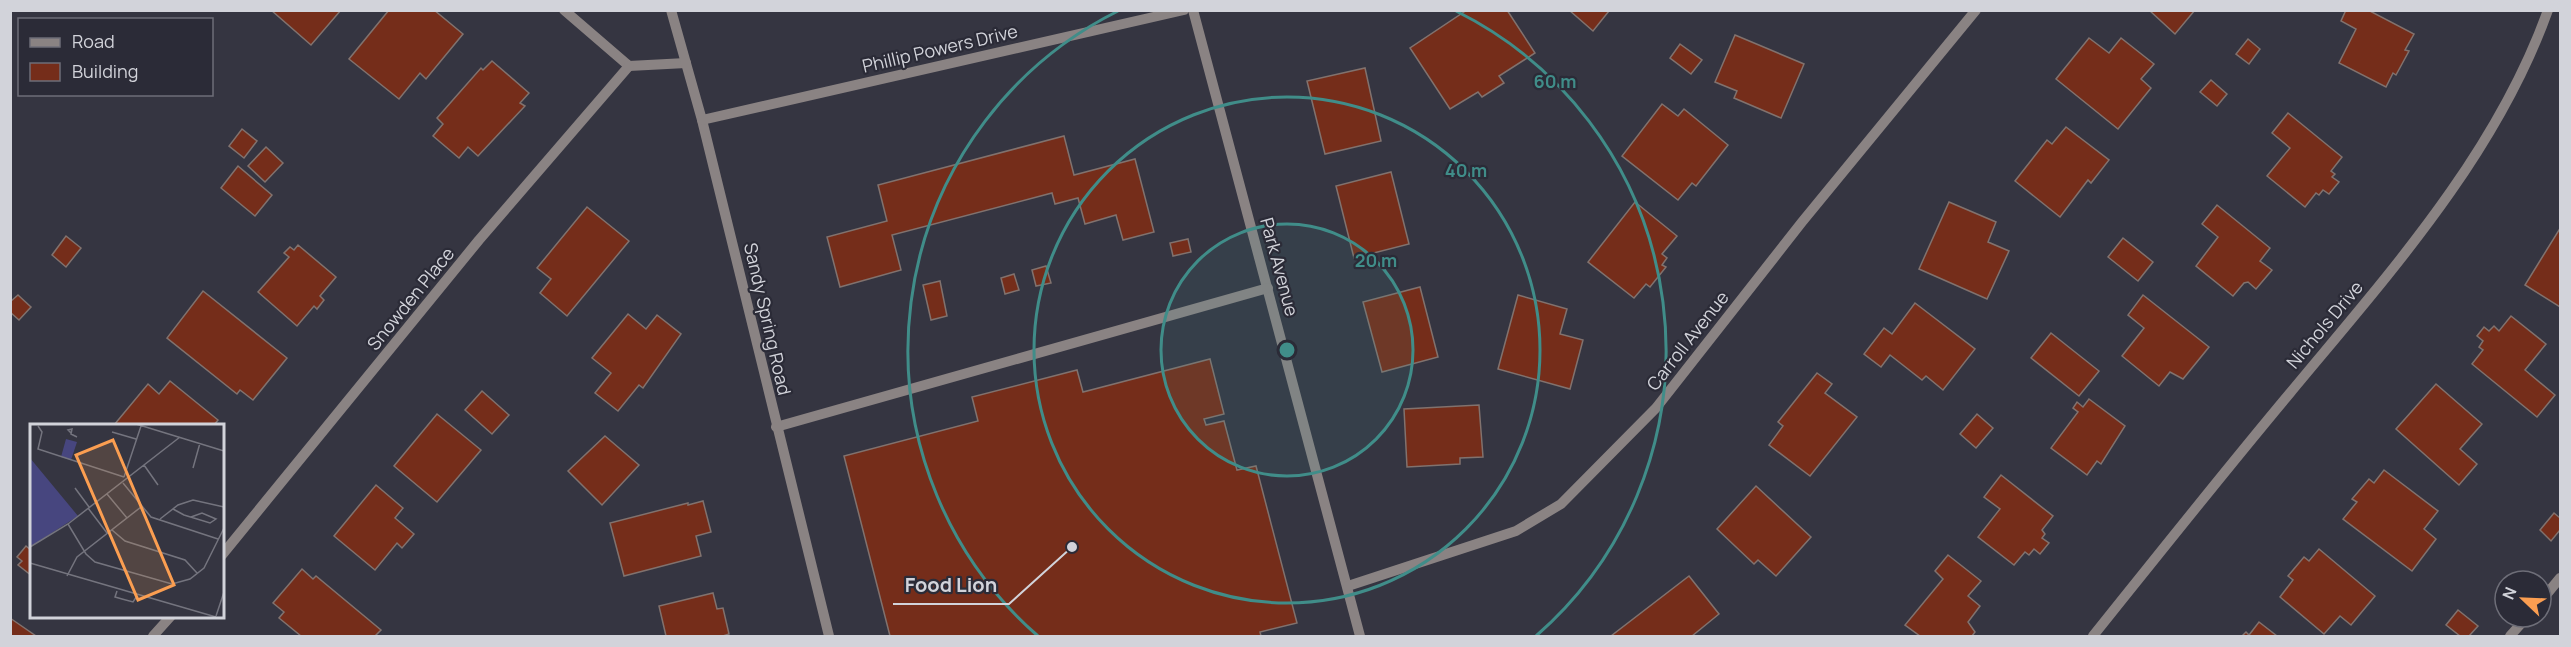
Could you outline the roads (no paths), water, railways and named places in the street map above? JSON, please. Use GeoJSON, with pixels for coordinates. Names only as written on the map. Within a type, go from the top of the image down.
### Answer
{"type":"FeatureCollection","features":[{"type":"Feature","properties":{"kind":"street"},"geometry":{"type":"LineString","coordinates":[[564,10],[629,66],[686,63]]}},
{"type":"Feature","properties":{"kind":"street","name":"Sandy Spring Road"},"geometry":{"type":"LineString","coordinates":[[671,10],[702,120],[829,636]]}},
{"type":"Feature","properties":{"kind":"street","name":"Phillip Powers Drive"},"geometry":{"type":"LineString","coordinates":[[702,120],[1184,10]]}},
{"type":"Feature","properties":{"kind":"street","name":"Park Avenue"},"geometry":{"type":"LineString","coordinates":[[1193,10],[1360,636]]}},
{"type":"Feature","properties":{"kind":"street","name":"Carroll Avenue"},"geometry":{"type":"LineString","coordinates":[[1348,586],[1516,531],[1561,504],[1656,408],[1802,222],[1976,10]]}},
{"type":"Feature","properties":{"kind":"street","name":"Nichols Drive"},"geometry":{"type":"LineString","coordinates":[[2092,636],[2379,286],[2443,201],[2499,116],[2548,10]]}},
{"type":"Feature","properties":{"kind":"street","name":"Snowden Place"},"geometry":{"type":"LineString","coordinates":[[224,553],[479,240],[629,66]]}},
{"type":"Feature","properties":{"kind":"street"},"geometry":{"type":"LineString","coordinates":[[776,427],[1268,288]]}},
{"type":"Feature","properties":{"kind":"street"},"geometry":{"type":"LineString","coordinates":[[153,636],[169,617]]}},
{"type":"Feature","properties":{"kind":"place","name":"Food Lion"},"geometry":{"type":"Point","coordinates":[1072,547]}}]}
